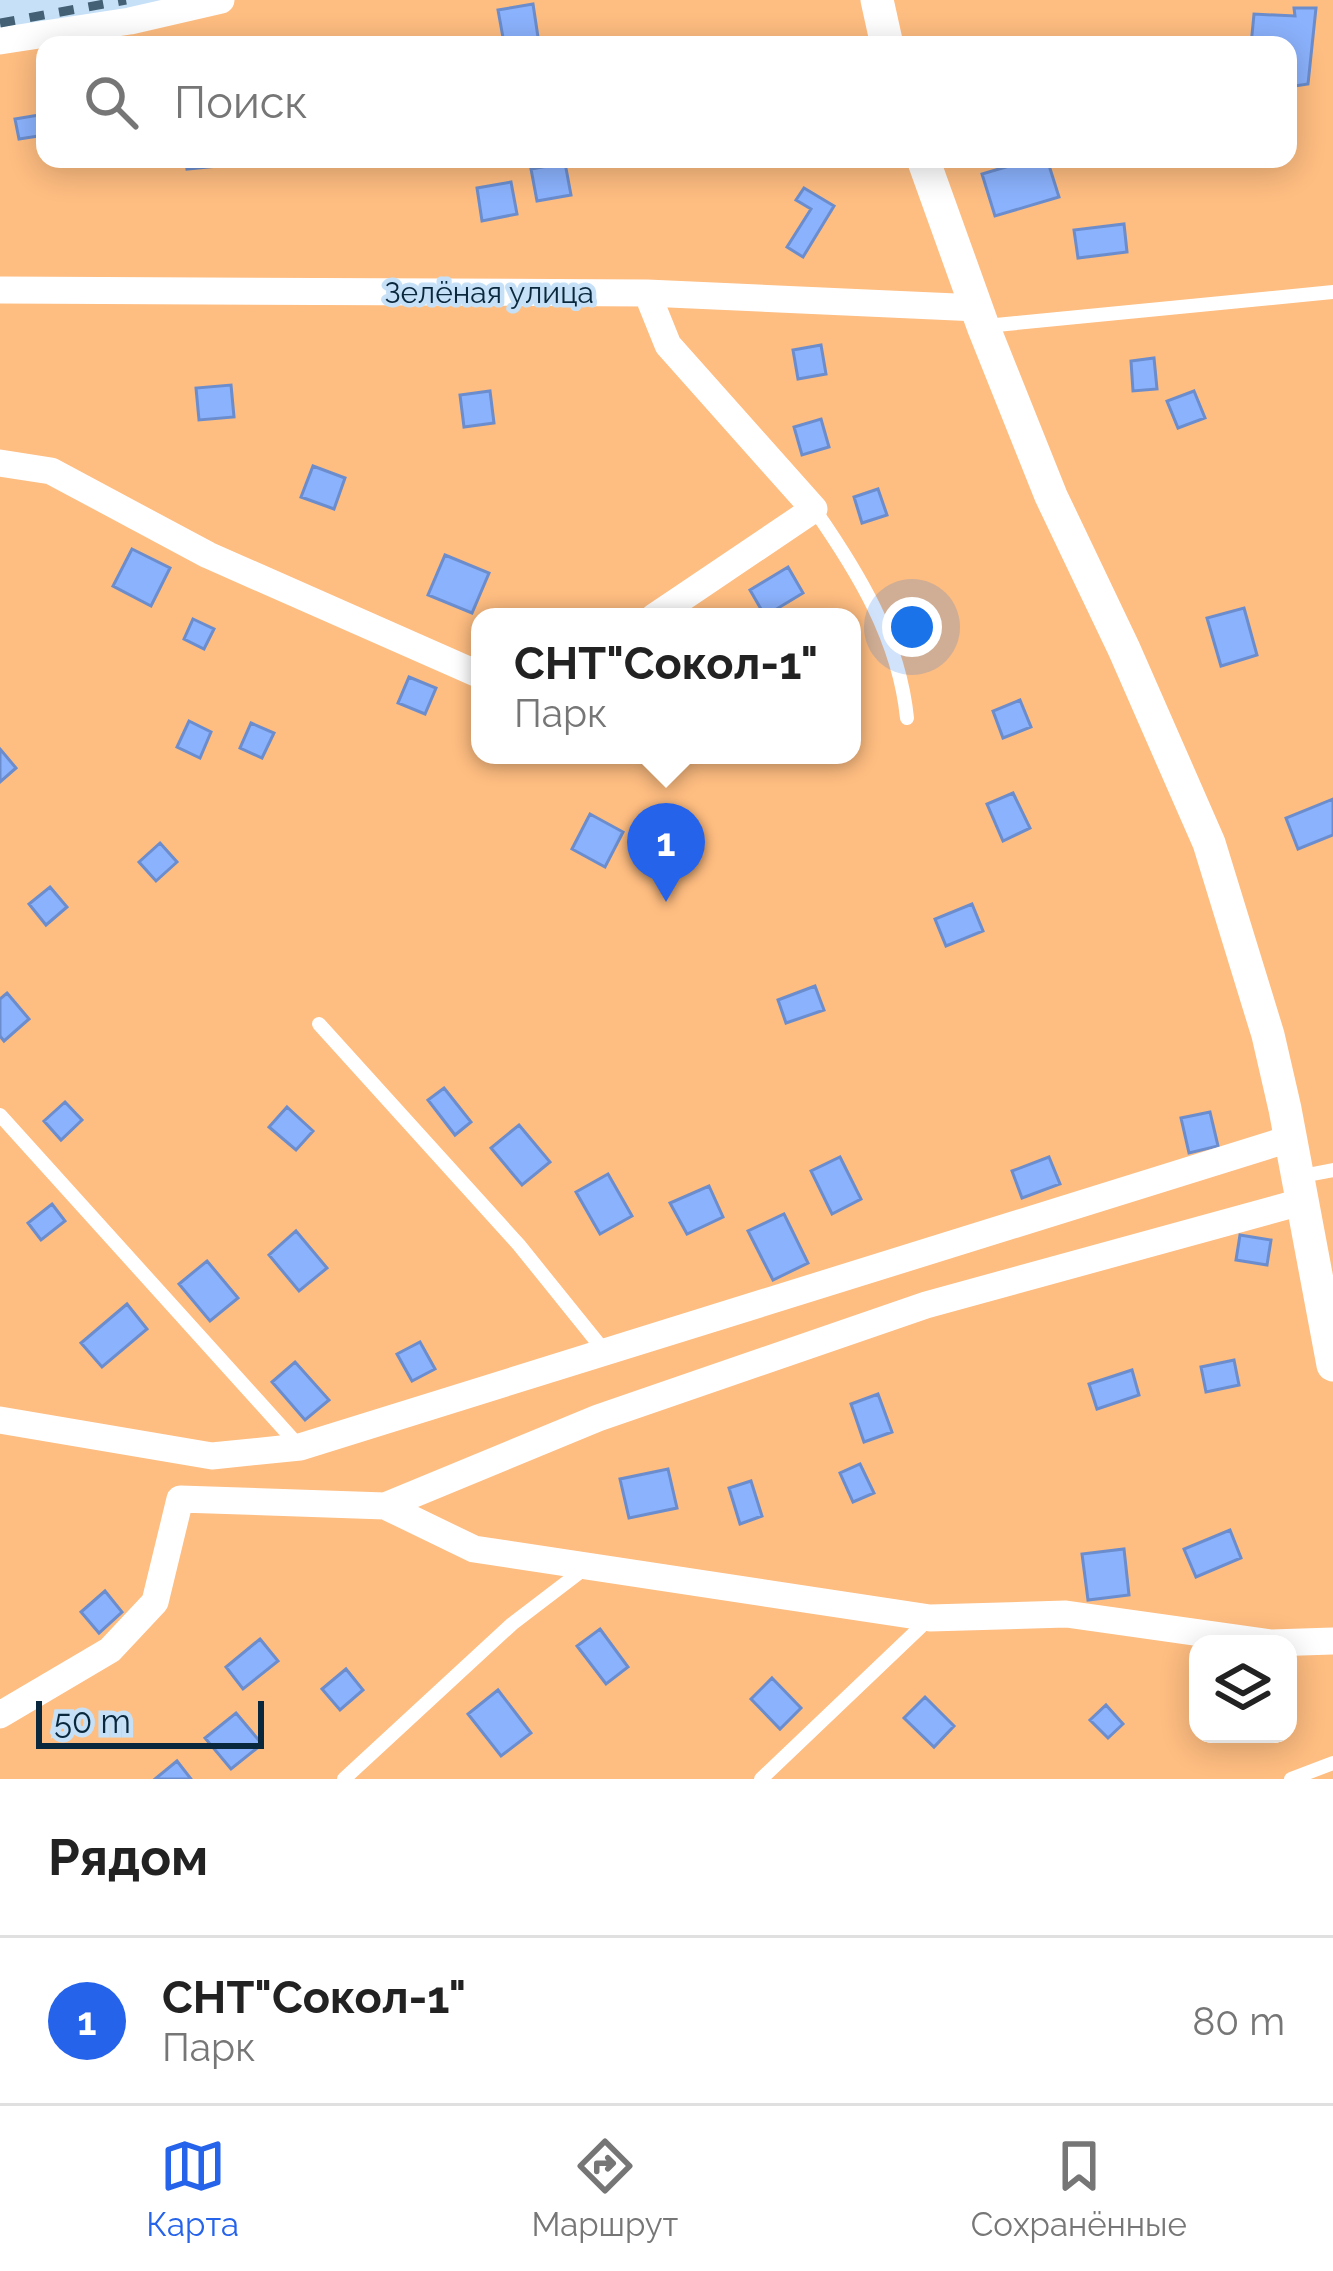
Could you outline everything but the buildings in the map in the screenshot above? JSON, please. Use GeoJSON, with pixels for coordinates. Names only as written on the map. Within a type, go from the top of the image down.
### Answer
{"type":"FeatureCollection","features":[{"type":"Feature","properties":{"kind":"street"},"geometry":{"type":"LineString","coordinates":[[0,41],[130,21],[221,0]]}},
{"type":"Feature","properties":{"kind":"street"},"geometry":{"type":"LineString","coordinates":[[877,0],[885,36]]}},
{"type":"Feature","properties":{"kind":"street"},"geometry":{"type":"LineString","coordinates":[[926,168],[1051,496],[1209,843],[1268,1035],[1333,1365]]}},
{"type":"Feature","properties":{"kind":"street","name":"Зелёная улица"},"geometry":{"type":"LineString","coordinates":[[0,290],[647,293],[981,317]]}},
{"type":"Feature","properties":{"kind":"street"},"geometry":{"type":"LineString","coordinates":[[647,293],[668,345],[814,509],[667,608]]}},
{"type":"Feature","properties":{"kind":"street"},"geometry":{"type":"LineString","coordinates":[[0,464],[51,471],[208,554],[471,671]]}},
{"type":"Feature","properties":{"kind":"street"},"geometry":{"type":"LineString","coordinates":[[0,1420],[212,1456],[300,1447],[1289,1138]]}},
{"type":"Feature","properties":{"kind":"street"},"geometry":{"type":"LineString","coordinates":[[386,1506],[598,1418],[926,1305],[1299,1190]]}},
{"type":"Feature","properties":{"kind":"street"},"geometry":{"type":"LineString","coordinates":[[0,1714],[110,1650],[155,1602],[180,1499],[386,1506],[474,1549],[930,1618],[1066,1614],[1271,1643],[1333,1641]]}},
{"type":"Feature","properties":{"kind":"lane"},"geometry":{"type":"LineString","coordinates":[[981,317],[1333,292]]}},
{"type":"Feature","properties":{"kind":"lane"},"geometry":{"type":"LineString","coordinates":[[814,509],[853,565],[881,621],[904,684],[907,718]]}},
{"type":"Feature","properties":{"kind":"lane"},"geometry":{"type":"LineString","coordinates":[[319,1024],[519,1245],[606,1353]]}},
{"type":"Feature","properties":{"kind":"lane"},"geometry":{"type":"LineString","coordinates":[[0,1115],[300,1447]]}},
{"type":"Feature","properties":{"kind":"lane"},"geometry":{"type":"LineString","coordinates":[[1299,1190],[1333,1171]]}},
{"type":"Feature","properties":{"kind":"lane"},"geometry":{"type":"LineString","coordinates":[[344,1779],[512,1624],[590,1565]]}},
{"type":"Feature","properties":{"kind":"lane"},"geometry":{"type":"LineString","coordinates":[[761,1779],[930,1618]]}},
{"type":"Feature","properties":{"kind":"lane"},"geometry":{"type":"LineString","coordinates":[[1291,1779],[1333,1763]]}},
{"type":"Feature","properties":{"kind":"shaded area"},"geometry":{"type":"Polygon","coordinates":[[[185,0],[1333,0],[1333,1779],[0,1779],[0,33],[185,0]]]}},
{"type":"Feature","properties":{"kind":"railway"},"geometry":{"type":"LineString","coordinates":[[0,23],[126,0]]}},
{"type":"Feature","properties":{"kind":"place","name":"СНТ\"Сокол-1\""},"geometry":{"type":"Point","coordinates":[666,902]}}]}
